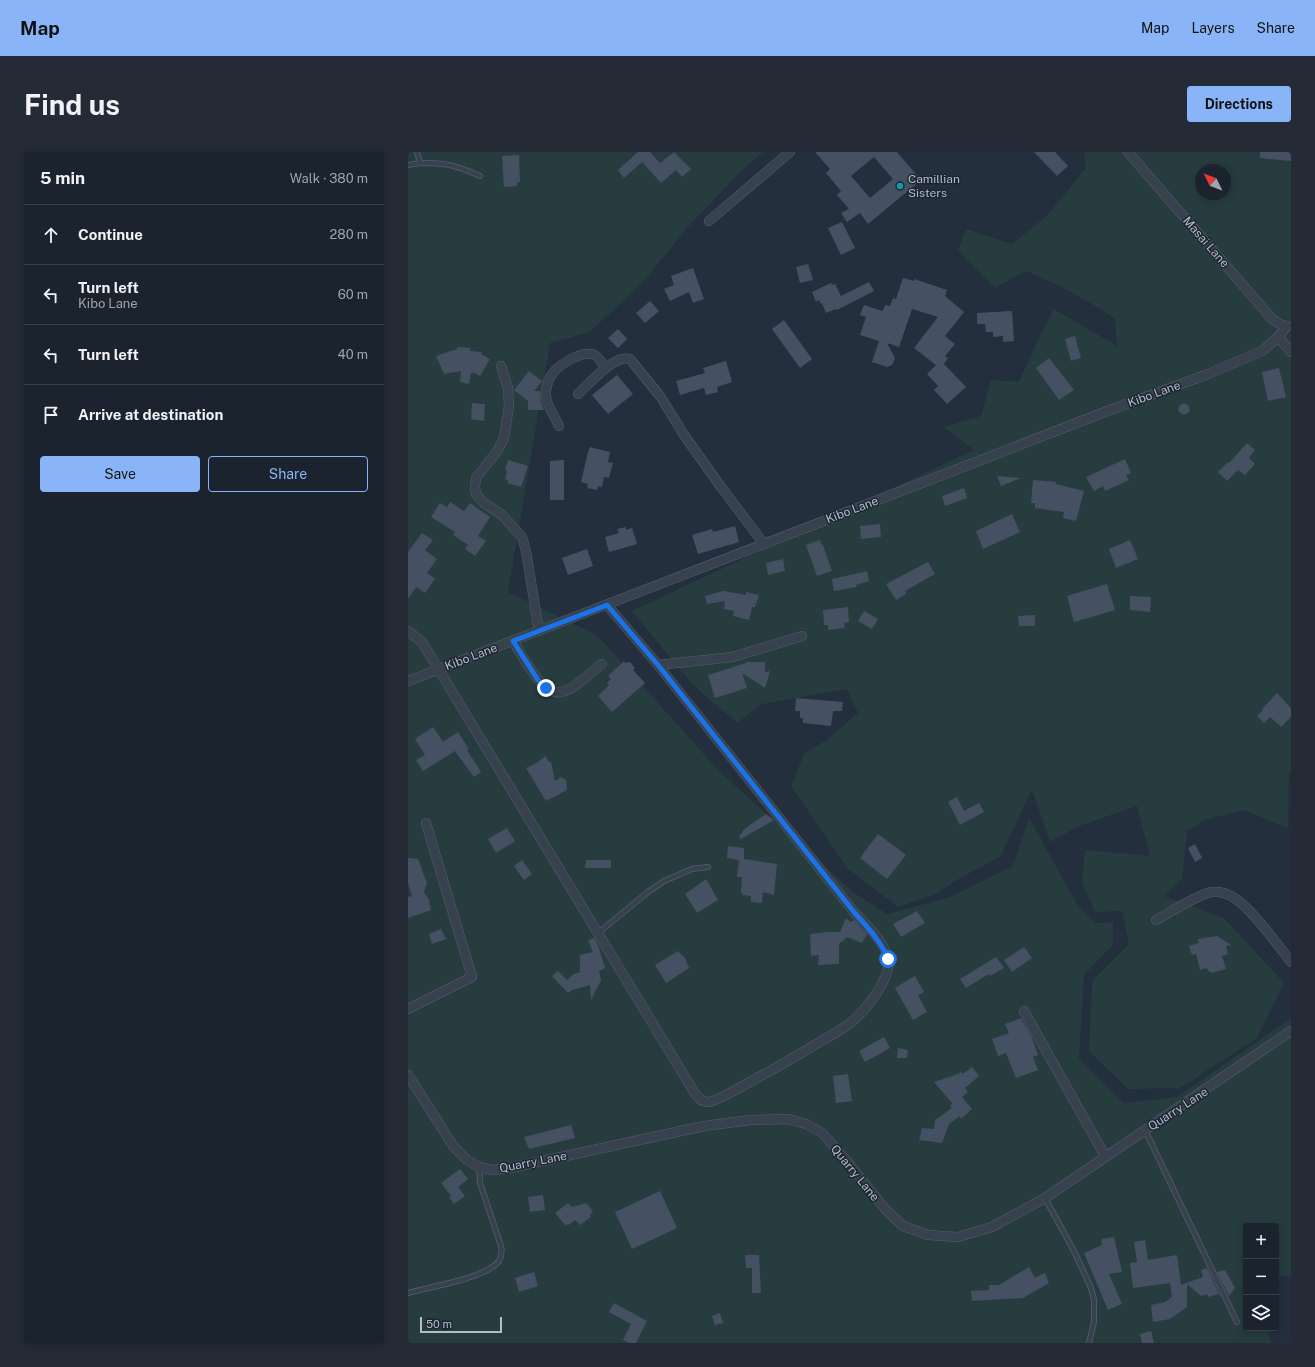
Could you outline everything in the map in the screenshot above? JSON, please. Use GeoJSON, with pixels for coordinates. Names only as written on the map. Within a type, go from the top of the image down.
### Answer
{"type":"FeatureCollection","features":[{"type":"Feature","properties":{"kind":"street"},"geometry":{"type":"LineString","coordinates":[[709,221],[790,152]]}},
{"type":"Feature","properties":{"kind":"street","name":"Masai Lane"},"geometry":{"type":"LineString","coordinates":[[1128,152],[1272,319],[1280,324],[1289,326]]}},
{"type":"Feature","properties":{"kind":"street","name":"Kibo Lane"},"geometry":{"type":"LineString","coordinates":[[408,681],[1102,412],[1208,374],[1262,351],[1289,326]]}},
{"type":"Feature","properties":{"kind":"street"},"geometry":{"type":"LineString","coordinates":[[1278,337],[1291,352]]}},
{"type":"Feature","properties":{"kind":"street"},"geometry":{"type":"LineString","coordinates":[[559,426],[546,397],[550,378],[553,372],[562,364],[588,353],[596,355],[605,368]]}},
{"type":"Feature","properties":{"kind":"street"},"geometry":{"type":"LineString","coordinates":[[578,394],[605,368],[621,359],[630,359],[660,396],[684,435],[764,544]]}},
{"type":"Feature","properties":{"kind":"street"},"geometry":{"type":"LineString","coordinates":[[500,366],[508,388],[509,406],[504,438],[498,450],[476,478],[476,494],[484,503],[502,515],[522,537],[526,551],[539,631]]}},
{"type":"Feature","properties":{"kind":"street"},"geometry":{"type":"LineString","coordinates":[[408,631],[422,642],[694,1092],[700,1100],[708,1102],[775,1069],[850,1024],[865,1009],[878,990],[886,974],[888,959],[884,949],[872,932],[849,906],[658,665],[607,605]]}},
{"type":"Feature","properties":{"kind":"street"},"geometry":{"type":"LineString","coordinates":[[658,665],[733,656],[802,636]]}},
{"type":"Feature","properties":{"kind":"street"},"geometry":{"type":"LineString","coordinates":[[513,641],[538,680],[554,693],[562,692],[572,687],[602,664]]}},
{"type":"Feature","properties":{"kind":"street"},"geometry":{"type":"LineString","coordinates":[[408,1009],[472,977],[426,823]]}},
{"type":"Feature","properties":{"kind":"street"},"geometry":{"type":"LineString","coordinates":[[1156,920],[1205,893],[1216,891],[1232,896],[1244,905],[1291,962]]}},
{"type":"Feature","properties":{"kind":"street"},"geometry":{"type":"LineString","coordinates":[[1024,1011],[1105,1156]]}},
{"type":"Feature","properties":{"kind":"street","name":"Quarry Lane"},"geometry":{"type":"LineString","coordinates":[[408,1075],[454,1147],[467,1160],[479,1167],[493,1170],[515,1167],[704,1126],[751,1120],[788,1119],[806,1124],[822,1133],[847,1161],[886,1210],[903,1226],[928,1235],[958,1237],[992,1227],[1045,1198],[1291,1031]]}},
{"type":"Feature","properties":{"kind":"lane"},"geometry":{"type":"LineString","coordinates":[[417,152],[420,163]]}},
{"type":"Feature","properties":{"kind":"lane"},"geometry":{"type":"LineString","coordinates":[[408,165],[420,163],[443,163],[454,165],[480,176]]}},
{"type":"Feature","properties":{"kind":"lane"},"geometry":{"type":"LineString","coordinates":[[598,933],[648,892],[664,881],[692,869],[708,867]]}},
{"type":"Feature","properties":{"kind":"lane"},"geometry":{"type":"LineString","coordinates":[[1145,1130],[1237,1322]]}},
{"type":"Feature","properties":{"kind":"lane"},"geometry":{"type":"LineString","coordinates":[[408,1293],[478,1275],[498,1262],[502,1254],[501,1246],[480,1183],[479,1167]]}},
{"type":"Feature","properties":{"kind":"lane"},"geometry":{"type":"LineString","coordinates":[[1045,1198],[1074,1251],[1091,1288],[1094,1300],[1094,1322],[1089,1343]]}},
{"type":"Feature","properties":{"kind":"green space"},"geometry":{"type":"Polygon","coordinates":[[[408,152],[763,152],[741,171],[686,229],[645,280],[590,332],[550,343],[508,592],[597,635],[719,771],[853,892],[887,914],[951,897],[1013,866],[1029,818],[1078,906],[1096,923],[1113,922],[1113,945],[1084,975],[1079,1059],[1124,1103],[1177,1097],[1291,1018],[1291,1276],[1279,1275],[1279,1223],[1243,1223],[1243,1331],[1268,1331],[1271,1343],[408,1343],[408,152]]]}},
{"type":"Feature","properties":{"kind":"green space"},"geometry":{"type":"Polygon","coordinates":[[[1084,152],[1291,152],[1291,773],[1289,774],[1288,828],[1244,810],[1205,820],[1187,831],[1182,879],[1164,896],[1224,918],[1284,983],[1256,1039],[1180,1088],[1128,1089],[1089,1051],[1092,981],[1129,944],[1122,911],[1095,912],[1082,883],[1085,850],[1150,856],[1137,806],[1079,826],[1050,842],[1032,789],[1001,856],[955,881],[935,894],[898,907],[848,869],[791,786],[804,754],[828,739],[858,713],[847,689],[762,704],[737,723],[693,685],[632,611],[974,450],[943,427],[981,416],[991,380],[1019,382],[1054,309],[1117,346],[1115,319],[1094,305],[1061,287],[1026,271],[995,288],[958,251],[966,229],[1012,244],[1047,216],[1086,168],[1084,152]]]}},
{"type":"Feature","properties":{"kind":"building"},"geometry":{"type":"Polygon","coordinates":[[[638,152],[650,152],[660,163],[674,152],[691,169],[682,177],[676,170],[661,183],[642,162],[624,178],[618,170],[638,152]]]}},
{"type":"Feature","properties":{"kind":"building","name":"Camillian Sisters"},"geometry":{"type":"Polygon","coordinates":[[[815,152],[897,152],[921,180],[868,224],[860,213],[847,222],[841,213],[849,209],[837,195],[841,191],[826,173],[830,169],[815,152]],[[874,157],[851,176],[870,198],[893,179],[874,157]]]}},
{"type":"Feature","properties":{"kind":"building"},"geometry":{"type":"Polygon","coordinates":[[[1034,152],[1055,152],[1068,166],[1057,176],[1034,152]]]}},
{"type":"Feature","properties":{"kind":"building"},"geometry":{"type":"Polygon","coordinates":[[[1260,152],[1291,152],[1291,161],[1260,158],[1260,152]]]}},
{"type":"Feature","properties":{"kind":"building"},"geometry":{"type":"Polygon","coordinates":[[[519,155],[520,182],[517,182],[517,186],[504,187],[502,156],[519,155]]]}},
{"type":"Feature","properties":{"kind":"building"},"geometry":{"type":"Polygon","coordinates":[[[842,222],[855,248],[841,255],[828,228],[842,222]]]}},
{"type":"Feature","properties":{"kind":"building"},"geometry":{"type":"Polygon","coordinates":[[[808,264],[813,280],[800,283],[796,267],[808,264]]]}},
{"type":"Feature","properties":{"kind":"building"},"geometry":{"type":"Polygon","coordinates":[[[693,268],[704,299],[693,303],[689,292],[670,301],[664,289],[674,285],[671,276],[693,268]]]}},
{"type":"Feature","properties":{"kind":"building"},"geometry":{"type":"Polygon","coordinates":[[[903,278],[914,281],[914,279],[947,290],[945,296],[964,312],[945,336],[955,344],[945,356],[948,358],[944,364],[966,387],[947,404],[934,390],[938,386],[927,374],[936,365],[914,348],[938,317],[912,309],[899,347],[887,343],[895,358],[892,365],[887,367],[872,362],[879,341],[860,335],[866,317],[860,315],[864,305],[883,311],[885,305],[890,306],[893,298],[896,299],[903,278]]]}},
{"type":"Feature","properties":{"kind":"building"},"geometry":{"type":"Polygon","coordinates":[[[869,282],[874,291],[837,310],[836,309],[826,313],[822,303],[821,304],[819,300],[816,302],[812,292],[831,283],[832,285],[835,284],[841,296],[869,282]]]}},
{"type":"Feature","properties":{"kind":"building"},"geometry":{"type":"Polygon","coordinates":[[[650,301],[659,311],[645,323],[636,313],[650,301]]]}},
{"type":"Feature","properties":{"kind":"building"},"geometry":{"type":"Polygon","coordinates":[[[1012,311],[1014,341],[1003,342],[1003,336],[993,337],[993,332],[986,332],[985,324],[977,324],[977,313],[1012,311]]]}},
{"type":"Feature","properties":{"kind":"building"},"geometry":{"type":"Polygon","coordinates":[[[784,320],[812,359],[800,368],[772,329],[784,320]]]}},
{"type":"Feature","properties":{"kind":"building"},"geometry":{"type":"Polygon","coordinates":[[[618,329],[627,339],[618,348],[608,338],[618,329]]]}},
{"type":"Feature","properties":{"kind":"building"},"geometry":{"type":"Polygon","coordinates":[[[1075,336],[1081,358],[1071,361],[1065,339],[1075,336]]]}},
{"type":"Feature","properties":{"kind":"building"},"geometry":{"type":"Polygon","coordinates":[[[457,347],[471,348],[470,351],[482,352],[481,354],[490,359],[480,376],[473,372],[473,374],[471,373],[469,384],[460,382],[461,371],[444,374],[436,356],[457,349],[457,347]]]}},
{"type":"Feature","properties":{"kind":"building"},"geometry":{"type":"Polygon","coordinates":[[[1049,358],[1074,390],[1059,400],[1036,368],[1049,358]]]}},
{"type":"Feature","properties":{"kind":"building"},"geometry":{"type":"Polygon","coordinates":[[[726,361],[732,382],[717,387],[718,392],[706,395],[704,388],[680,395],[676,381],[705,373],[703,368],[726,361]]]}},
{"type":"Feature","properties":{"kind":"building"},"geometry":{"type":"Polygon","coordinates":[[[1279,368],[1286,397],[1268,401],[1262,372],[1279,368]]]}},
{"type":"Feature","properties":{"kind":"building"},"geometry":{"type":"Polygon","coordinates":[[[529,371],[542,381],[534,391],[540,391],[541,402],[544,410],[528,410],[528,401],[514,390],[529,371]]]}},
{"type":"Feature","properties":{"kind":"building"},"geometry":{"type":"Polygon","coordinates":[[[617,375],[633,394],[608,414],[592,395],[617,375]]]}},
{"type":"Feature","properties":{"kind":"building"},"geometry":{"type":"Polygon","coordinates":[[[472,403],[485,404],[484,421],[471,419],[472,403]]]}},
{"type":"Feature","properties":{"kind":"building"},"geometry":{"type":"Polygon","coordinates":[[[1182,404],[1186,404],[1188,405],[1188,413],[1182,414],[1179,411],[1179,407],[1182,404]]]}},
{"type":"Feature","properties":{"kind":"building"},"geometry":{"type":"Polygon","coordinates":[[[1247,443],[1255,450],[1249,458],[1255,464],[1245,475],[1238,470],[1227,481],[1218,472],[1228,462],[1229,463],[1247,443]]]}},
{"type":"Feature","properties":{"kind":"building"},"geometry":{"type":"Polygon","coordinates":[[[590,447],[610,452],[608,462],[613,463],[609,478],[604,477],[602,487],[598,486],[597,490],[587,488],[588,484],[581,482],[590,447]]]}},
{"type":"Feature","properties":{"kind":"building"},"geometry":{"type":"Polygon","coordinates":[[[1125,459],[1131,473],[1126,475],[1129,480],[1105,491],[1103,486],[1094,491],[1086,477],[1125,459]]]}},
{"type":"Feature","properties":{"kind":"building"},"geometry":{"type":"Polygon","coordinates":[[[508,460],[528,466],[521,487],[507,483],[508,480],[505,479],[507,471],[505,470],[508,460]]]}},
{"type":"Feature","properties":{"kind":"building"},"geometry":{"type":"Polygon","coordinates":[[[564,460],[564,500],[550,500],[550,461],[564,460]]]}},
{"type":"Feature","properties":{"kind":"building"},"geometry":{"type":"Polygon","coordinates":[[[997,476],[1021,478],[1001,486],[997,476]]]}},
{"type":"Feature","properties":{"kind":"building"},"geometry":{"type":"Polygon","coordinates":[[[1033,480],[1056,482],[1056,484],[1084,491],[1076,521],[1063,518],[1064,512],[1035,508],[1035,503],[1031,503],[1033,480]]]}},
{"type":"Feature","properties":{"kind":"building"},"geometry":{"type":"Polygon","coordinates":[[[964,488],[967,498],[945,506],[942,496],[964,488]]]}},
{"type":"Feature","properties":{"kind":"building"},"geometry":{"type":"Polygon","coordinates":[[[450,502],[464,511],[470,503],[490,517],[478,536],[486,541],[475,556],[465,549],[468,545],[453,535],[455,532],[431,517],[440,503],[447,507],[450,502]]]}},
{"type":"Feature","properties":{"kind":"building"},"geometry":{"type":"Polygon","coordinates":[[[1012,514],[1020,532],[983,549],[976,531],[1012,514]]]}},
{"type":"Feature","properties":{"kind":"building"},"geometry":{"type":"Polygon","coordinates":[[[880,524],[881,537],[861,539],[860,526],[880,524]]]}},
{"type":"Feature","properties":{"kind":"building"},"geometry":{"type":"Polygon","coordinates":[[[735,526],[739,542],[698,554],[692,535],[712,529],[713,532],[735,526]]]}},
{"type":"Feature","properties":{"kind":"building"},"geometry":{"type":"Polygon","coordinates":[[[626,527],[626,530],[632,528],[637,544],[609,552],[605,537],[619,533],[617,529],[626,527]]]}},
{"type":"Feature","properties":{"kind":"building"},"geometry":{"type":"Polygon","coordinates":[[[422,533],[433,540],[425,550],[437,559],[427,573],[435,579],[425,593],[416,587],[408,599],[408,552],[422,533]]]}},
{"type":"Feature","properties":{"kind":"building"},"geometry":{"type":"Polygon","coordinates":[[[820,540],[832,571],[817,576],[806,545],[820,540]]]}},
{"type":"Feature","properties":{"kind":"building"},"geometry":{"type":"Polygon","coordinates":[[[1130,540],[1138,559],[1116,568],[1109,549],[1130,540]]]}},
{"type":"Feature","properties":{"kind":"building"},"geometry":{"type":"Polygon","coordinates":[[[587,549],[593,566],[568,575],[562,558],[587,549]]]}},
{"type":"Feature","properties":{"kind":"building"},"geometry":{"type":"Polygon","coordinates":[[[783,559],[785,571],[768,575],[766,563],[783,559]]]}},
{"type":"Feature","properties":{"kind":"building"},"geometry":{"type":"Polygon","coordinates":[[[928,562],[935,574],[905,591],[906,594],[896,600],[886,584],[928,562]]]}},
{"type":"Feature","properties":{"kind":"building"},"geometry":{"type":"Polygon","coordinates":[[[867,571],[869,581],[856,585],[856,587],[834,591],[832,579],[867,571]]]}},
{"type":"Feature","properties":{"kind":"building"},"geometry":{"type":"Polygon","coordinates":[[[1107,584],[1115,610],[1074,622],[1067,596],[1107,584]]]}},
{"type":"Feature","properties":{"kind":"building"},"geometry":{"type":"Polygon","coordinates":[[[723,591],[746,595],[746,592],[759,595],[755,607],[752,607],[749,620],[733,616],[734,611],[724,609],[725,601],[707,604],[705,596],[723,591]]]}},
{"type":"Feature","properties":{"kind":"building"},"geometry":{"type":"Polygon","coordinates":[[[1130,596],[1151,597],[1150,612],[1130,610],[1130,596]]]}},
{"type":"Feature","properties":{"kind":"building"},"geometry":{"type":"Polygon","coordinates":[[[848,607],[849,622],[844,623],[845,628],[828,630],[828,625],[824,625],[823,610],[848,607]]]}},
{"type":"Feature","properties":{"kind":"building"},"geometry":{"type":"Polygon","coordinates":[[[864,611],[878,619],[872,629],[858,621],[864,611]]]}},
{"type":"Feature","properties":{"kind":"building"},"geometry":{"type":"Polygon","coordinates":[[[1035,615],[1035,626],[1019,626],[1018,616],[1035,615]]]}},
{"type":"Feature","properties":{"kind":"building"},"geometry":{"type":"Polygon","coordinates":[[[624,661],[625,663],[630,662],[635,668],[633,670],[645,683],[612,712],[598,696],[609,685],[607,683],[611,679],[608,676],[624,661]]]}},
{"type":"Feature","properties":{"kind":"building"},"geometry":{"type":"Polygon","coordinates":[[[746,662],[765,662],[765,672],[770,671],[765,688],[742,673],[747,688],[715,698],[708,675],[746,662]]]}},
{"type":"Feature","properties":{"kind":"building"},"geometry":{"type":"Polygon","coordinates":[[[1277,693],[1291,708],[1291,717],[1281,727],[1270,717],[1264,723],[1257,716],[1277,693]]]}},
{"type":"Feature","properties":{"kind":"building"},"geometry":{"type":"Polygon","coordinates":[[[796,698],[843,702],[842,711],[833,711],[831,726],[803,723],[803,718],[800,718],[800,711],[795,711],[796,698]]]}},
{"type":"Feature","properties":{"kind":"building"},"geometry":{"type":"Polygon","coordinates":[[[433,727],[443,742],[458,732],[481,772],[474,777],[455,751],[423,771],[416,760],[425,755],[415,739],[433,727]]]}},
{"type":"Feature","properties":{"kind":"building"},"geometry":{"type":"Polygon","coordinates":[[[546,756],[548,761],[551,762],[555,781],[561,777],[566,780],[567,790],[546,801],[526,768],[546,756]]]}},
{"type":"Feature","properties":{"kind":"building"},"geometry":{"type":"Polygon","coordinates":[[[957,797],[964,811],[979,803],[984,812],[960,825],[948,802],[957,797]]]}},
{"type":"Feature","properties":{"kind":"building"},"geometry":{"type":"Polygon","coordinates":[[[766,814],[774,820],[741,839],[739,836],[743,832],[742,831],[766,814]]]}},
{"type":"Feature","properties":{"kind":"building"},"geometry":{"type":"Polygon","coordinates":[[[507,828],[515,841],[496,853],[488,839],[507,828]]]}},
{"type":"Feature","properties":{"kind":"building"},"geometry":{"type":"Polygon","coordinates":[[[878,834],[906,855],[887,879],[860,858],[878,834]]]}},
{"type":"Feature","properties":{"kind":"building"},"geometry":{"type":"Polygon","coordinates":[[[1195,844],[1202,858],[1195,862],[1188,848],[1195,844]]]}},
{"type":"Feature","properties":{"kind":"building"},"geometry":{"type":"Polygon","coordinates":[[[728,846],[744,848],[744,859],[777,864],[774,895],[763,892],[762,903],[751,902],[751,896],[743,895],[741,892],[742,877],[737,877],[739,860],[727,858],[728,846]]]}},
{"type":"Feature","properties":{"kind":"building"},"geometry":{"type":"Polygon","coordinates":[[[408,858],[418,859],[427,883],[424,892],[429,900],[431,910],[408,918],[408,897],[412,896],[408,883],[408,858]]]}},
{"type":"Feature","properties":{"kind":"building"},"geometry":{"type":"Polygon","coordinates":[[[522,860],[532,874],[524,880],[514,866],[522,860]]]}},
{"type":"Feature","properties":{"kind":"building"},"geometry":{"type":"Polygon","coordinates":[[[586,860],[611,860],[611,868],[585,868],[586,860]]]}},
{"type":"Feature","properties":{"kind":"building"},"geometry":{"type":"Polygon","coordinates":[[[706,879],[718,900],[697,913],[685,894],[706,879]]]}},
{"type":"Feature","properties":{"kind":"building"},"geometry":{"type":"Polygon","coordinates":[[[917,911],[925,923],[901,937],[893,924],[917,911]]]}},
{"type":"Feature","properties":{"kind":"building"},"geometry":{"type":"Polygon","coordinates":[[[846,918],[851,922],[854,920],[867,934],[862,943],[847,937],[839,944],[839,964],[818,965],[819,955],[811,956],[810,934],[840,932],[846,918]]]}},
{"type":"Feature","properties":{"kind":"building"},"geometry":{"type":"Polygon","coordinates":[[[441,929],[446,939],[432,944],[429,934],[441,929]]]}},
{"type":"Feature","properties":{"kind":"building"},"geometry":{"type":"Polygon","coordinates":[[[1217,936],[1231,945],[1226,946],[1228,954],[1222,956],[1226,969],[1211,973],[1207,968],[1200,970],[1196,954],[1192,955],[1189,946],[1199,943],[1198,939],[1217,936]]]}},
{"type":"Feature","properties":{"kind":"building"},"geometry":{"type":"Polygon","coordinates":[[[594,938],[598,945],[605,968],[599,971],[601,980],[591,1000],[590,985],[572,990],[568,993],[552,976],[558,971],[567,980],[574,974],[580,972],[580,955],[593,952],[588,940],[594,938]]]}},
{"type":"Feature","properties":{"kind":"building"},"geometry":{"type":"Polygon","coordinates":[[[1024,947],[1032,958],[1012,972],[1004,960],[1024,947]]]}},
{"type":"Feature","properties":{"kind":"building"},"geometry":{"type":"Polygon","coordinates":[[[678,951],[685,958],[689,968],[666,983],[655,965],[678,951]]]}},
{"type":"Feature","properties":{"kind":"building"},"geometry":{"type":"Polygon","coordinates":[[[996,957],[1004,968],[990,976],[989,974],[966,988],[960,979],[996,957]]]}},
{"type":"Feature","properties":{"kind":"building"},"geometry":{"type":"Polygon","coordinates":[[[915,976],[924,992],[918,995],[927,1012],[913,1020],[895,988],[915,976]]]}},
{"type":"Feature","properties":{"kind":"building"},"geometry":{"type":"Polygon","coordinates":[[[1021,1018],[1031,1035],[1038,1055],[1033,1057],[1038,1070],[1016,1078],[1006,1053],[998,1056],[992,1039],[1009,1033],[1005,1024],[1021,1018]]]}},
{"type":"Feature","properties":{"kind":"building"},"geometry":{"type":"Polygon","coordinates":[[[884,1037],[890,1048],[865,1062],[859,1051],[884,1037]]]}},
{"type":"Feature","properties":{"kind":"building"},"geometry":{"type":"Polygon","coordinates":[[[898,1048],[908,1050],[907,1058],[897,1058],[898,1048]]]}},
{"type":"Feature","properties":{"kind":"building"},"geometry":{"type":"Polygon","coordinates":[[[972,1067],[979,1076],[965,1088],[968,1092],[962,1097],[972,1109],[961,1119],[960,1116],[949,1124],[942,1143],[919,1140],[922,1128],[934,1129],[935,1120],[952,1108],[950,1106],[952,1103],[934,1082],[961,1072],[963,1074],[972,1067]]]}},
{"type":"Feature","properties":{"kind":"building"},"geometry":{"type":"Polygon","coordinates":[[[848,1074],[852,1101],[836,1103],[833,1076],[848,1074]]]}},
{"type":"Feature","properties":{"kind":"building"},"geometry":{"type":"Polygon","coordinates":[[[571,1125],[575,1138],[529,1149],[524,1137],[571,1125]]]}},
{"type":"Feature","properties":{"kind":"building"},"geometry":{"type":"Polygon","coordinates":[[[460,1169],[468,1179],[458,1187],[465,1196],[454,1204],[449,1197],[451,1196],[441,1183],[460,1169]]]}},
{"type":"Feature","properties":{"kind":"building"},"geometry":{"type":"Polygon","coordinates":[[[660,1191],[677,1228],[632,1249],[615,1212],[660,1191]]]}},
{"type":"Feature","properties":{"kind":"building"},"geometry":{"type":"Polygon","coordinates":[[[543,1195],[545,1210],[530,1212],[528,1197],[543,1195]]]}},
{"type":"Feature","properties":{"kind":"building"},"geometry":{"type":"Polygon","coordinates":[[[568,1203],[572,1207],[586,1203],[593,1211],[590,1215],[591,1217],[580,1225],[575,1220],[566,1226],[555,1213],[568,1203]]]}},
{"type":"Feature","properties":{"kind":"building"},"geometry":{"type":"Polygon","coordinates":[[[1114,1237],[1122,1272],[1109,1274],[1122,1304],[1108,1310],[1084,1253],[1102,1245],[1101,1239],[1114,1237]]]}},
{"type":"Feature","properties":{"kind":"building"},"geometry":{"type":"Polygon","coordinates":[[[1145,1240],[1148,1260],[1177,1255],[1181,1285],[1203,1277],[1201,1270],[1207,1268],[1220,1296],[1218,1294],[1208,1297],[1207,1294],[1201,1296],[1187,1284],[1187,1307],[1170,1319],[1153,1322],[1151,1305],[1165,1302],[1172,1297],[1170,1283],[1133,1288],[1130,1263],[1137,1262],[1134,1242],[1145,1240]]]}},
{"type":"Feature","properties":{"kind":"building"},"geometry":{"type":"Polygon","coordinates":[[[745,1255],[759,1255],[761,1293],[752,1293],[752,1268],[746,1268],[745,1255]]]}},
{"type":"Feature","properties":{"kind":"building"},"geometry":{"type":"Polygon","coordinates":[[[1029,1267],[1035,1278],[1045,1273],[1049,1283],[1023,1298],[972,1301],[971,1291],[989,1290],[989,1285],[999,1285],[1029,1267]]]}},
{"type":"Feature","properties":{"kind":"building"},"geometry":{"type":"Polygon","coordinates":[[[1225,1270],[1235,1288],[1229,1296],[1217,1272],[1225,1270]]]}},
{"type":"Feature","properties":{"kind":"building"},"geometry":{"type":"Polygon","coordinates":[[[534,1272],[538,1286],[519,1292],[515,1278],[534,1272]]]}},
{"type":"Feature","properties":{"kind":"building"},"geometry":{"type":"Polygon","coordinates":[[[614,1303],[647,1321],[636,1343],[630,1343],[623,1340],[631,1324],[609,1312],[614,1303]]]}},
{"type":"Feature","properties":{"kind":"building"},"geometry":{"type":"Polygon","coordinates":[[[720,1313],[723,1323],[715,1325],[712,1316],[720,1313]]]}},
{"type":"Feature","properties":{"kind":"building"},"geometry":{"type":"Polygon","coordinates":[[[1151,1331],[1154,1343],[1142,1343],[1140,1334],[1151,1331]]]}},
{"type":"Feature","properties":{"kind":"place","name":"Camillian Sisters"},"geometry":{"type":"Point","coordinates":[900,186]}},
{"type":"Feature","properties":{"kind":"route"},"geometry":{"type":"LineString","coordinates":[[546,688],[538,680],[513,641],[607,605],[658,665],[854,912],[872,932],[884,949],[888,959]]}}]}
